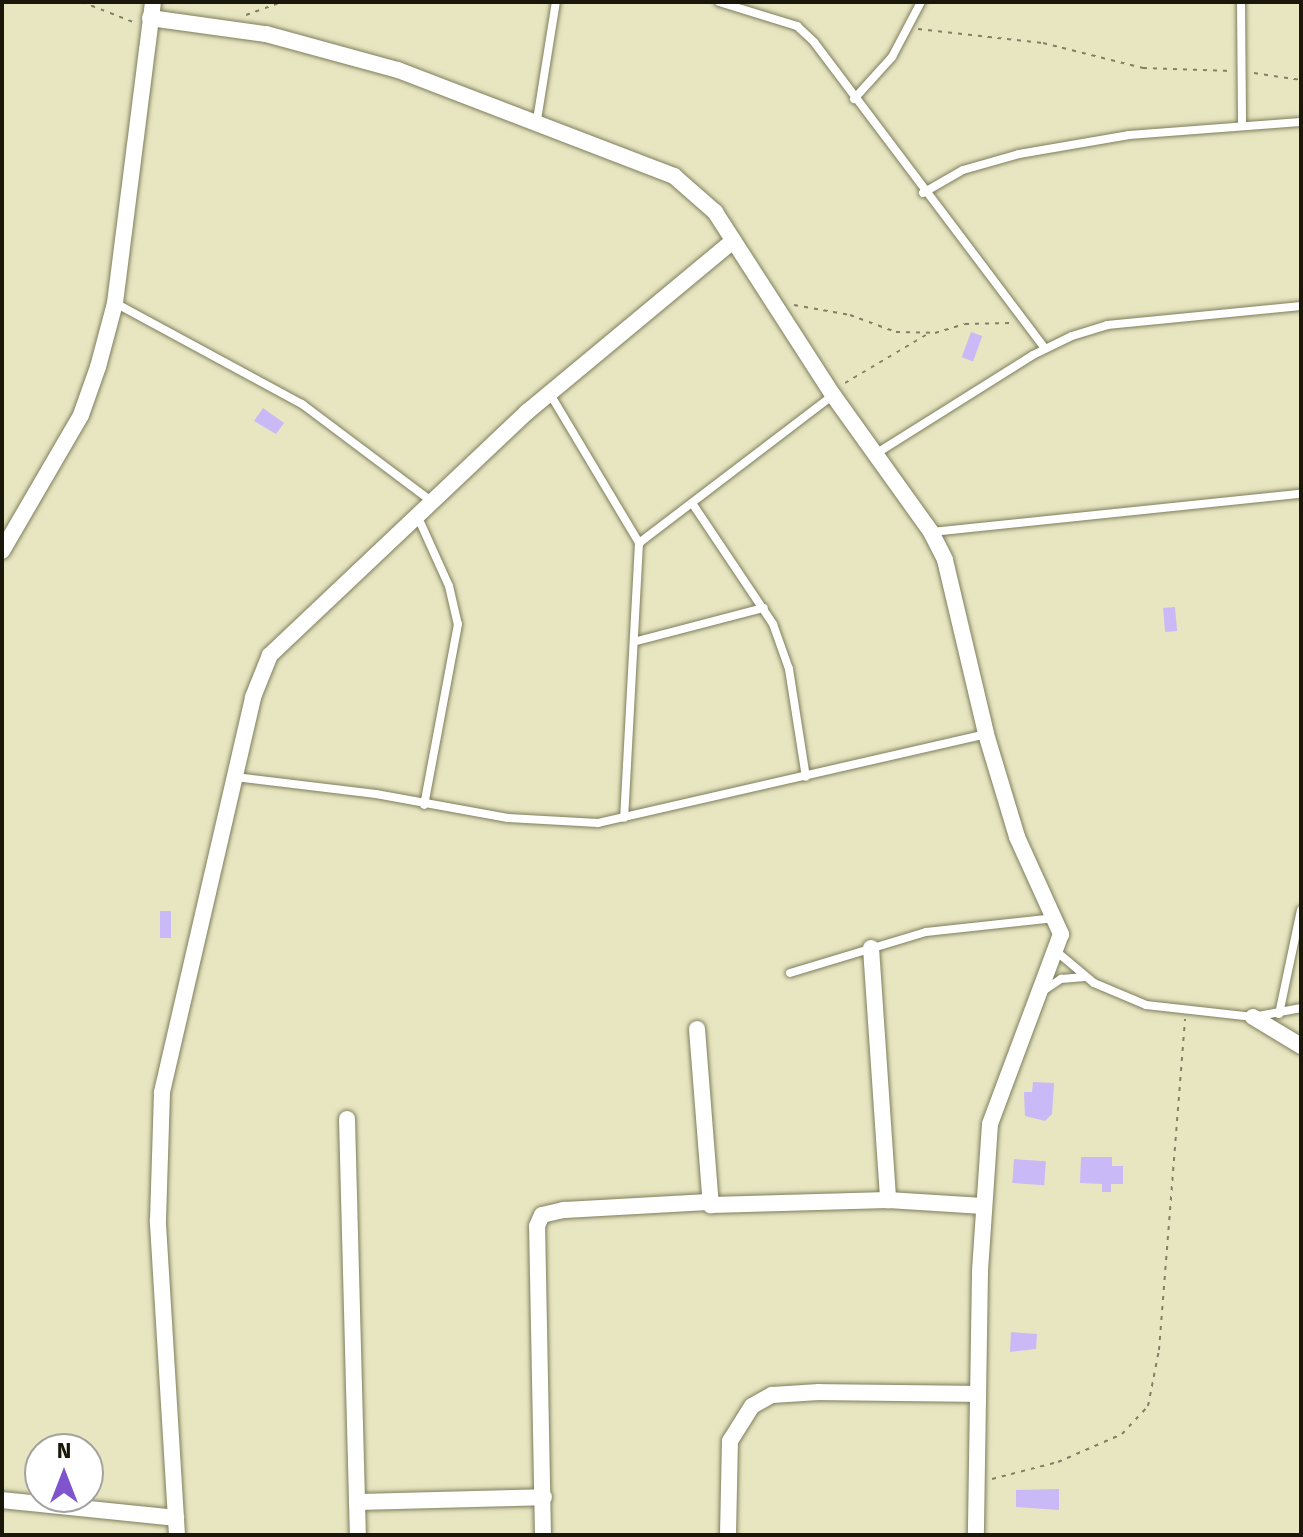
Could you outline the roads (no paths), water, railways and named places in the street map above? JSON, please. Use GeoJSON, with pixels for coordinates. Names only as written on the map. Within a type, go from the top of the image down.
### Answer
{"type":"FeatureCollection","features":[{"type":"Feature","properties":{"kind":"street"},"geometry":{"type":"LineString","coordinates":[[2,551],[81,415],[115,303],[150,14],[327,50],[537,120],[674,176],[696,191],[733,241],[832,393],[931,532],[945,560],[986,734],[1017,837],[1061,934],[1057,952],[990,1124],[983,1206],[976,1535]]}},
{"type":"Feature","properties":{"kind":"street"},"geometry":{"type":"LineString","coordinates":[[2,1500],[176,1527],[158,1220],[162,1092],[253,697],[270,655],[430,500],[550,394],[733,241]]}},
{"type":"Feature","properties":{"kind":"street"},"geometry":{"type":"LineString","coordinates":[[871,948],[888,1200]]}},
{"type":"Feature","properties":{"kind":"street"},"geometry":{"type":"LineString","coordinates":[[1253,1017],[1267,1030],[1301,1046]]}},
{"type":"Feature","properties":{"kind":"street"},"geometry":{"type":"LineString","coordinates":[[697,1029],[709,1202]]}},
{"type":"Feature","properties":{"kind":"street"},"geometry":{"type":"LineString","coordinates":[[347,1119],[358,1535]]}},
{"type":"Feature","properties":{"kind":"street"},"geometry":{"type":"LineString","coordinates":[[543,1535],[536,1328],[537,1226],[542,1215],[564,1210],[709,1202],[888,1200],[983,1206]]}},
{"type":"Feature","properties":{"kind":"street"},"geometry":{"type":"LineString","coordinates":[[728,1535],[730,1441],[752,1406],[772,1395],[803,1393],[977,1394]]}},
{"type":"Feature","properties":{"kind":"street"},"geometry":{"type":"LineString","coordinates":[[357,1502],[544,1497]]}},
{"type":"Feature","properties":{"kind":"lane"},"geometry":{"type":"LineString","coordinates":[[537,120],[556,2]]}},
{"type":"Feature","properties":{"kind":"lane"},"geometry":{"type":"LineString","coordinates":[[719,2],[797,26],[1045,349]]}},
{"type":"Feature","properties":{"kind":"lane"},"geometry":{"type":"LineString","coordinates":[[854,99],[892,57],[921,2]]}},
{"type":"Feature","properties":{"kind":"lane"},"geometry":{"type":"LineString","coordinates":[[1241,2],[1242,124]]}},
{"type":"Feature","properties":{"kind":"lane"},"geometry":{"type":"LineString","coordinates":[[923,193],[963,170],[1019,154],[1129,135],[1242,124],[1301,122]]}},
{"type":"Feature","properties":{"kind":"lane"},"geometry":{"type":"LineString","coordinates":[[115,303],[302,404],[430,500]]}},
{"type":"Feature","properties":{"kind":"lane"},"geometry":{"type":"LineString","coordinates":[[877,453],[1045,349],[1107,325],[1301,306]]}},
{"type":"Feature","properties":{"kind":"lane"},"geometry":{"type":"LineString","coordinates":[[639,543],[832,393]]}},
{"type":"Feature","properties":{"kind":"lane"},"geometry":{"type":"LineString","coordinates":[[550,394],[639,543],[637,641],[624,818]]}},
{"type":"Feature","properties":{"kind":"lane"},"geometry":{"type":"LineString","coordinates":[[931,532],[1301,494]]}},
{"type":"Feature","properties":{"kind":"lane"},"geometry":{"type":"LineString","coordinates":[[692,503],[764,608],[789,669],[806,777]]}},
{"type":"Feature","properties":{"kind":"lane"},"geometry":{"type":"LineString","coordinates":[[416,513],[449,586],[458,624],[424,805]]}},
{"type":"Feature","properties":{"kind":"lane"},"geometry":{"type":"LineString","coordinates":[[637,641],[764,608]]}},
{"type":"Feature","properties":{"kind":"lane"},"geometry":{"type":"LineString","coordinates":[[235,777],[567,823],[624,818],[986,734]]}},
{"type":"Feature","properties":{"kind":"lane"},"geometry":{"type":"LineString","coordinates":[[1279,1014],[1301,910]]}},
{"type":"Feature","properties":{"kind":"lane"},"geometry":{"type":"LineString","coordinates":[[790,973],[926,932],[1056,918]]}},
{"type":"Feature","properties":{"kind":"lane"},"geometry":{"type":"LineString","coordinates":[[1057,952],[1086,976],[1131,1001],[1186,1012],[1253,1017],[1301,1008]]}},
{"type":"Feature","properties":{"kind":"lane"},"geometry":{"type":"LineString","coordinates":[[1042,991],[1061,979],[1086,976]]}}]}
